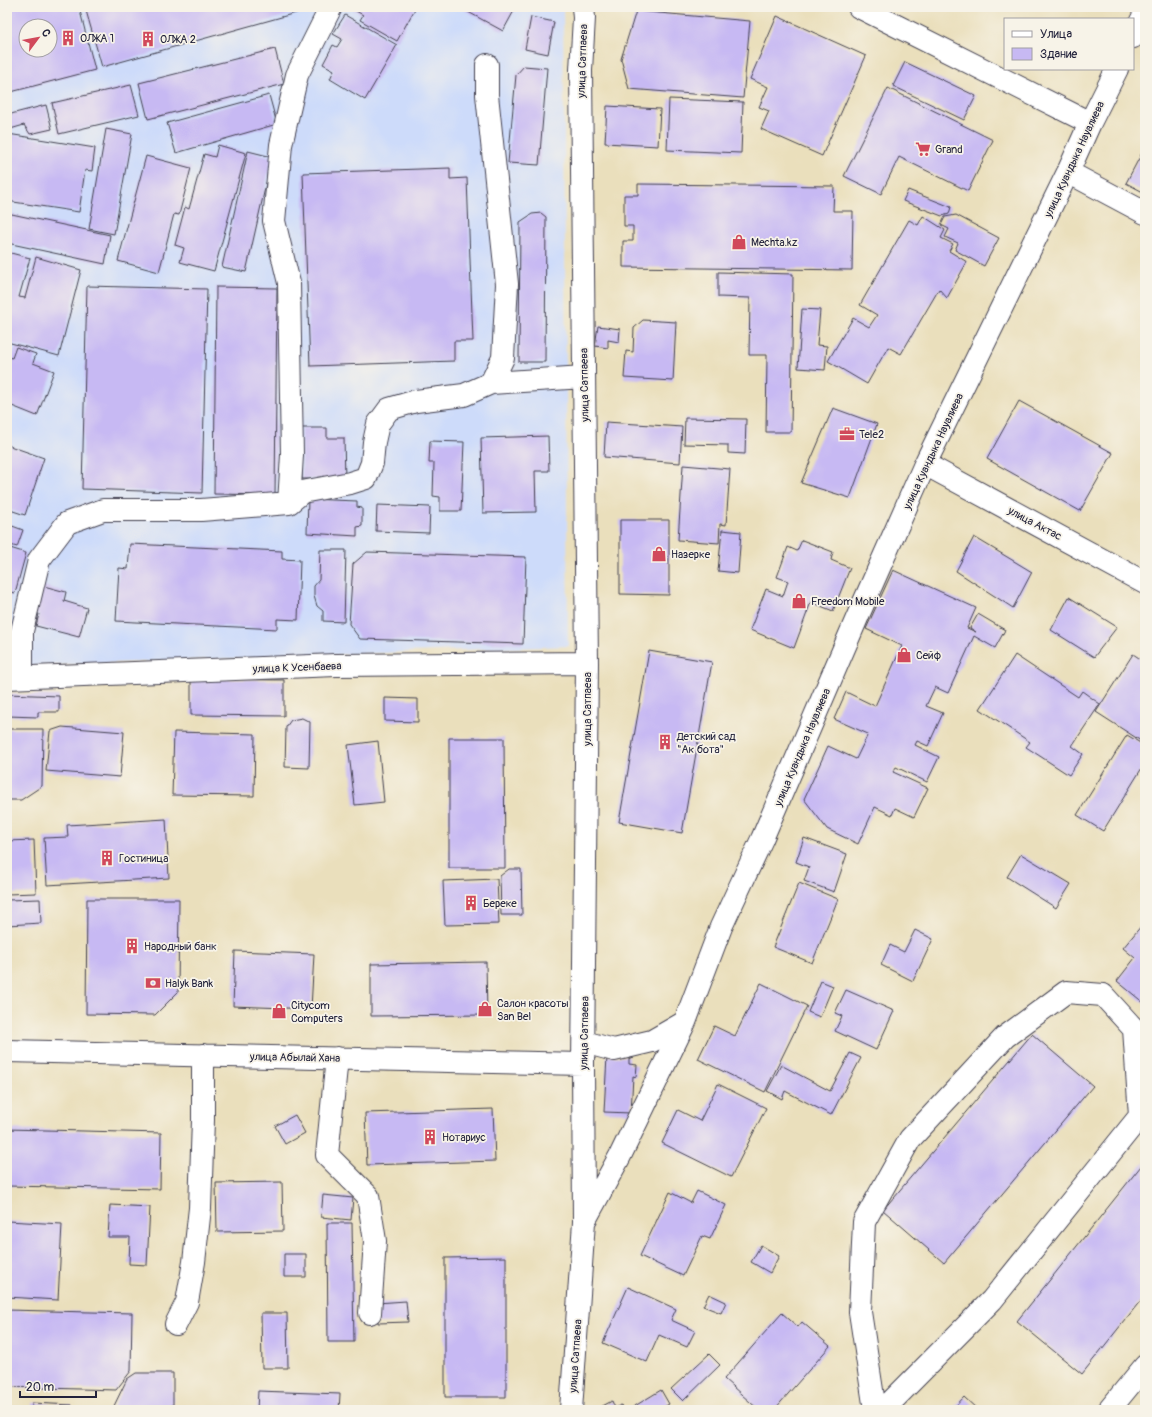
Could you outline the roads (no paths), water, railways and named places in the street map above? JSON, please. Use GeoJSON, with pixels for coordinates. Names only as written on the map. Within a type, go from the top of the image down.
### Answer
{"type":"FeatureCollection","features":[{"type":"Feature","properties":{"kind":"street"},"geometry":{"type":"LineString","coordinates":[[289,503],[292,455],[289,283],[274,221],[281,145],[297,76],[331,7]]}},
{"type":"Feature","properties":{"kind":"street","name":"улица Сатпаева"},"geometry":{"type":"LineString","coordinates":[[571,1410],[584,1222],[583,1064],[588,663],[581,70],[584,18],[583,7]]}},
{"type":"Feature","properties":{"kind":"street"},"geometry":{"type":"LineString","coordinates":[[859,7],[1090,123]]}},
{"type":"Feature","properties":{"kind":"street"},"geometry":{"type":"LineString","coordinates":[[1134,35],[1145,13]]}},
{"type":"Feature","properties":{"kind":"street"},"geometry":{"type":"LineString","coordinates":[[487,65],[487,95],[507,284],[503,358],[491,383]]}},
{"type":"Feature","properties":{"kind":"street","name":"улица Куандыка Науалиева"},"geometry":{"type":"LineString","coordinates":[[584,1222],[620,1156],[685,1022],[721,927],[762,839],[925,464],[1116,70]]}},
{"type":"Feature","properties":{"kind":"street"},"geometry":{"type":"LineString","coordinates":[[1068,172],[1145,212]]}},
{"type":"Feature","properties":{"kind":"street"},"geometry":{"type":"LineString","coordinates":[[14,677],[22,631],[39,560],[68,523],[103,510],[201,510],[289,503],[302,492],[350,483],[366,478],[372,464],[374,442],[378,424],[389,409],[416,401],[464,395],[491,383],[584,377]]}},
{"type":"Feature","properties":{"kind":"street","name":"улица Актас"},"geometry":{"type":"LineString","coordinates":[[925,464],[1145,583]]}},
{"type":"Feature","properties":{"kind":"street","name":"улица К Усенбаева"},"geometry":{"type":"LineString","coordinates":[[14,677],[336,665],[588,663]]}},
{"type":"Feature","properties":{"kind":"street"},"geometry":{"type":"LineString","coordinates":[[875,1410],[860,1312],[864,1222],[910,1139],[1005,1037],[1066,992],[1103,995],[1134,1029],[1143,1114],[992,1300],[883,1410]]}},
{"type":"Feature","properties":{"kind":"street"},"geometry":{"type":"LineString","coordinates":[[584,1042],[614,1050],[652,1041],[685,1022]]}},
{"type":"Feature","properties":{"kind":"street","name":"улица Абылай Хана"},"geometry":{"type":"LineString","coordinates":[[7,1051],[583,1064]]}},
{"type":"Feature","properties":{"kind":"street"},"geometry":{"type":"LineString","coordinates":[[176,1324],[187,1302],[194,1262],[200,1208],[203,1120],[203,1055]]}},
{"type":"Feature","properties":{"kind":"street"},"geometry":{"type":"LineString","coordinates":[[337,1058],[327,1155],[368,1196],[375,1242],[370,1313]]}},
{"type":"Feature","properties":{"kind":"street"},"geometry":{"type":"LineString","coordinates":[[1109,1410],[1145,1366]]}},
{"type":"Feature","properties":{"kind":"place","name":"ОЛЖА 1"},"geometry":{"type":"Point","coordinates":[68,38]}},
{"type":"Feature","properties":{"kind":"place","name":"ОЛЖА 2"},"geometry":{"type":"Point","coordinates":[148,39]}},
{"type":"Feature","properties":{"kind":"place","name":"Grand"},"geometry":{"type":"Point","coordinates":[923,149]}},
{"type":"Feature","properties":{"kind":"place","name":"Mechta.kz"},"geometry":{"type":"Point","coordinates":[739,242]}},
{"type":"Feature","properties":{"kind":"place","name":"Tele2"},"geometry":{"type":"Point","coordinates":[847,434]}},
{"type":"Feature","properties":{"kind":"place","name":"Назерке"},"geometry":{"type":"Point","coordinates":[659,554]}},
{"type":"Feature","properties":{"kind":"place","name":"Freedom Mobile"},"geometry":{"type":"Point","coordinates":[799,601]}},
{"type":"Feature","properties":{"kind":"place","name":"Сейф"},"geometry":{"type":"Point","coordinates":[904,655]}},
{"type":"Feature","properties":{"kind":"place","name":"Детский сад \"Ак бота\""},"geometry":{"type":"Point","coordinates":[665,742]}},
{"type":"Feature","properties":{"kind":"place","name":"Гостиница"},"geometry":{"type":"Point","coordinates":[107,858]}},
{"type":"Feature","properties":{"kind":"place","name":"Береке"},"geometry":{"type":"Point","coordinates":[471,903]}},
{"type":"Feature","properties":{"kind":"place","name":"Народный банк"},"geometry":{"type":"Point","coordinates":[132,946]}},
{"type":"Feature","properties":{"kind":"place","name":"Halyk Bank"},"geometry":{"type":"Point","coordinates":[153,983]}},
{"type":"Feature","properties":{"kind":"place","name":"Салон красоты San Bel"},"geometry":{"type":"Point","coordinates":[485,1009]}},
{"type":"Feature","properties":{"kind":"place","name":"Citycom Computers"},"geometry":{"type":"Point","coordinates":[279,1011]}},
{"type":"Feature","properties":{"kind":"place","name":"Нотариус"},"geometry":{"type":"Point","coordinates":[430,1137]}}]}
